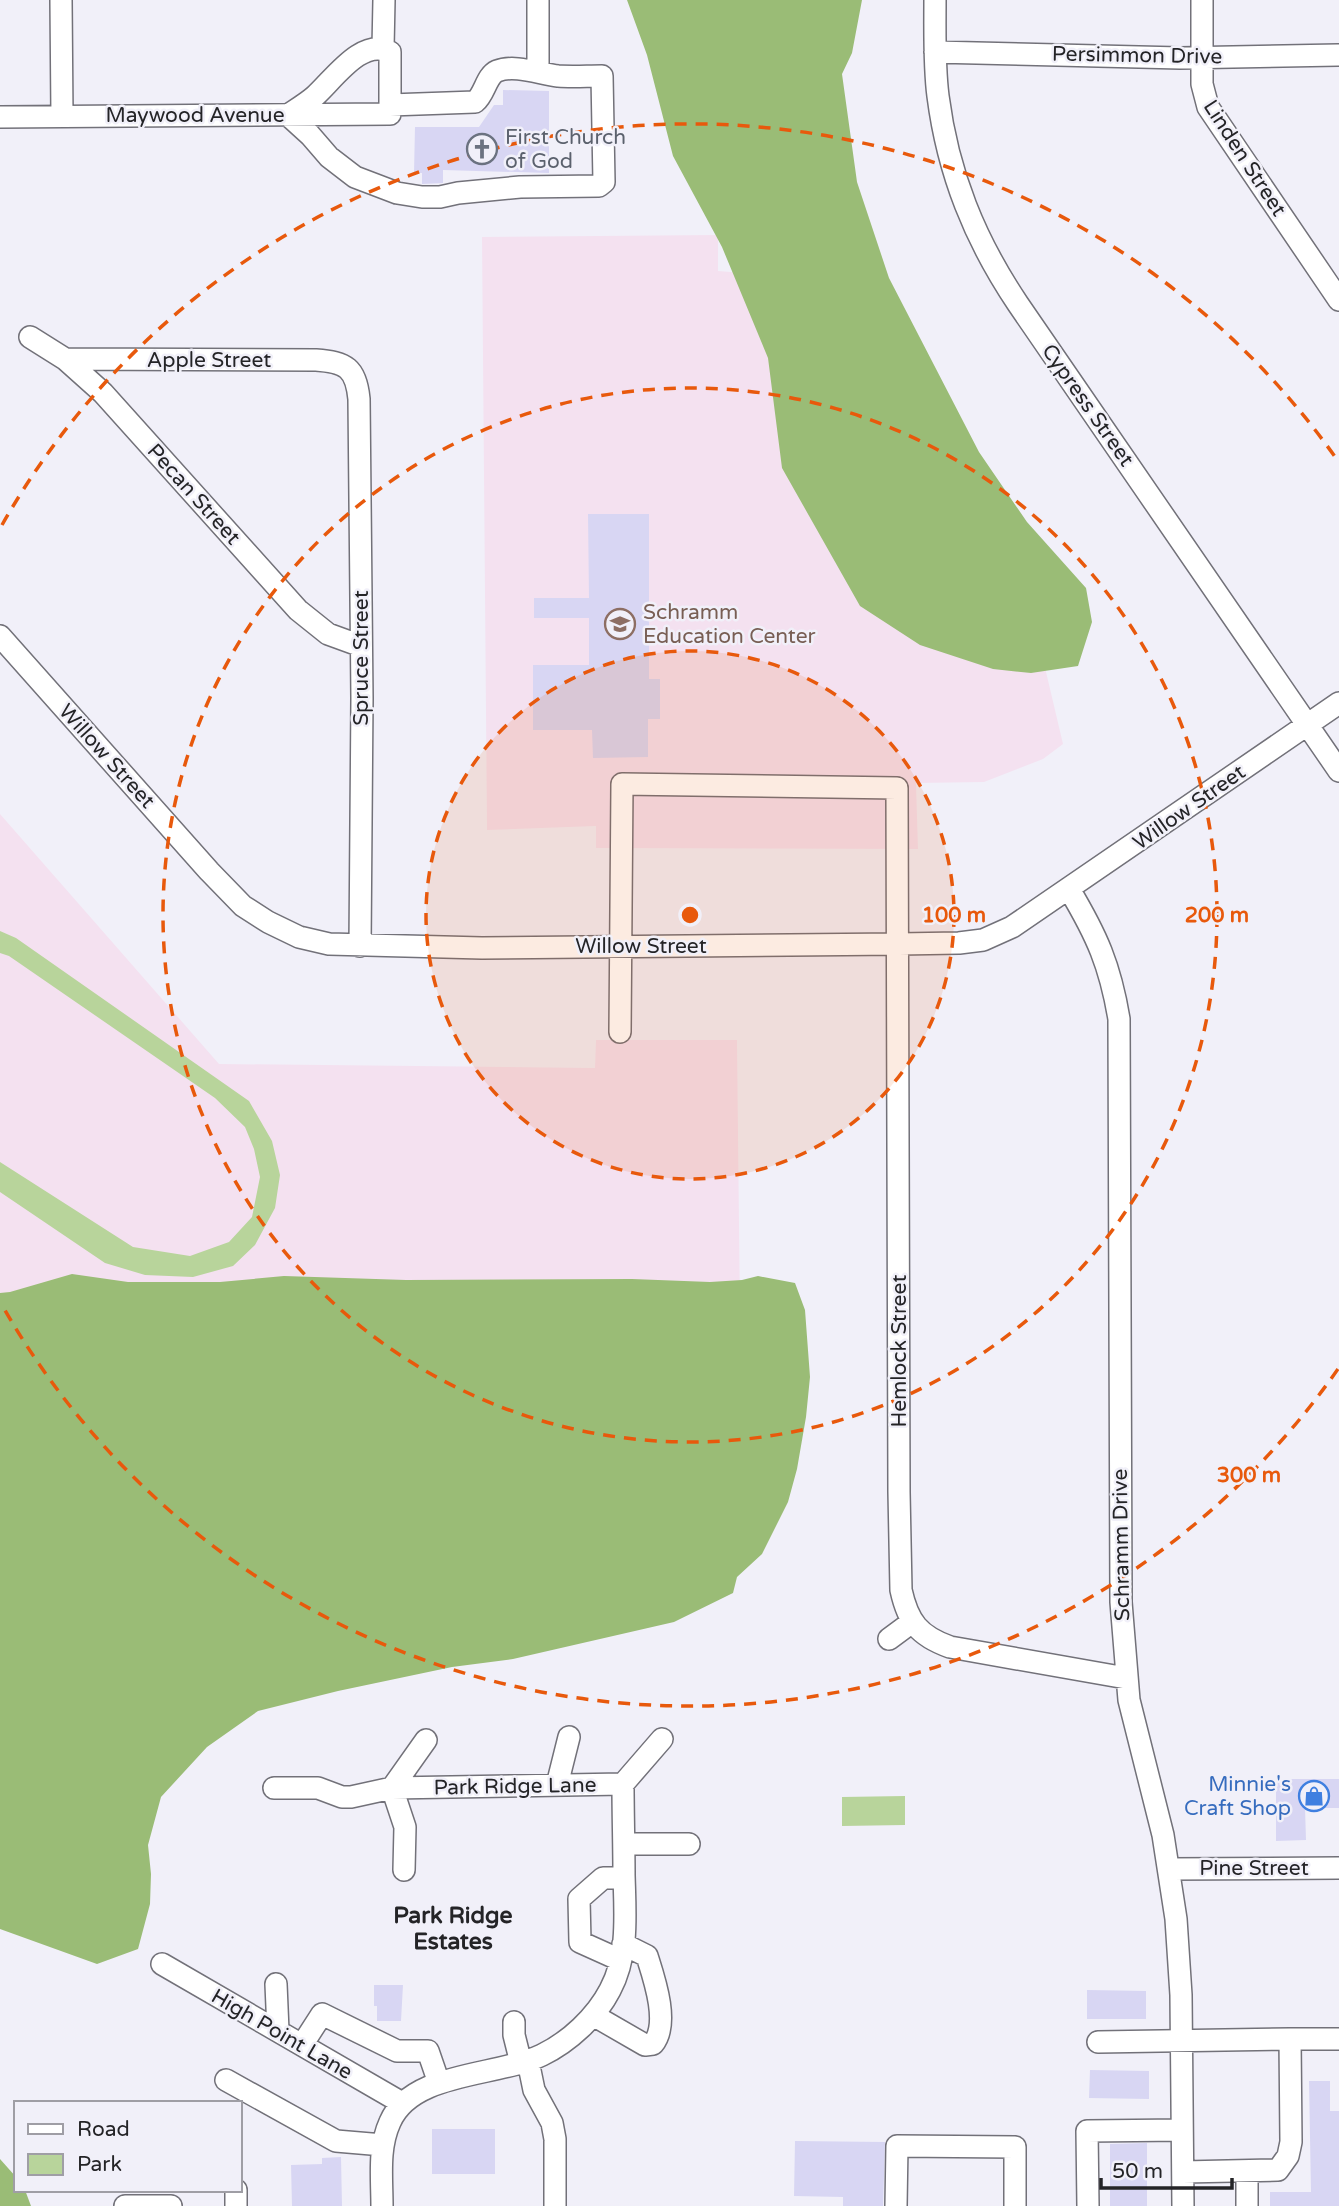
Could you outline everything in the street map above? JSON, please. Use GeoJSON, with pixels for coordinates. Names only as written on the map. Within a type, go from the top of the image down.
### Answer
{"type":"FeatureCollection","features":[{"type":"Feature","properties":{"kind":"street"},"geometry":{"type":"LineString","coordinates":[[61,0],[62,116]]}},
{"type":"Feature","properties":{"kind":"street"},"geometry":{"type":"LineString","coordinates":[[383,48],[384,0]]}},
{"type":"Feature","properties":{"kind":"street"},"geometry":{"type":"LineString","coordinates":[[390,109],[390,52],[383,48],[371,48],[357,56],[314,97],[288,115],[329,157],[355,177],[397,193],[440,197],[520,187],[599,186],[606,176],[602,76],[558,76],[538,71],[538,0]]}},
{"type":"Feature","properties":{"kind":"street","name":"Cypress Street"},"geometry":{"type":"LineString","coordinates":[[934,0],[938,95],[954,176],[988,256],[1018,304],[1339,771]]}},
{"type":"Feature","properties":{"kind":"street","name":"Linden Street"},"geometry":{"type":"LineString","coordinates":[[1202,0],[1202,84],[1208,107],[1339,300]]}},
{"type":"Feature","properties":{"kind":"street","name":"Persimmon Drive"},"geometry":{"type":"LineString","coordinates":[[935,52],[1202,57],[1338,55]]}},
{"type":"Feature","properties":{"kind":"street","name":"Maywood Avenue"},"geometry":{"type":"LineString","coordinates":[[0,117],[288,115],[475,102],[482,96],[491,76],[498,71],[538,71]]}},
{"type":"Feature","properties":{"kind":"street","name":"Pecan Street"},"geometry":{"type":"LineString","coordinates":[[30,337],[65,359],[103,393],[298,610],[328,634],[361,646]]}},
{"type":"Feature","properties":{"kind":"street","name":"Apple Street"},"geometry":{"type":"LineString","coordinates":[[65,359],[316,360],[344,365],[351,371]]}},
{"type":"Feature","properties":{"kind":"street","name":"Spruce Street"},"geometry":{"type":"LineString","coordinates":[[351,371],[359,399],[360,946]]}},
{"type":"Feature","properties":{"kind":"street","name":"Willow Street"},"geometry":{"type":"LineString","coordinates":[[0,636],[243,906],[299,937],[329,944],[360,946],[899,944],[983,940],[1012,927],[1339,703]]}},
{"type":"Feature","properties":{"kind":"street","name":"Hemlock Street"},"geometry":{"type":"LineString","coordinates":[[621,946],[622,784],[897,788],[901,1576],[904,1604],[912,1622]]}},
{"type":"Feature","properties":{"kind":"street","name":"Schramm Drive"},"geometry":{"type":"LineString","coordinates":[[1069,889],[1105,959],[1119,1019],[1121,1602],[1126,1678],[1135,1727],[1170,1869],[1178,1944],[1182,2041],[1183,2206]]}},
{"type":"Feature","properties":{"kind":"street"},"geometry":{"type":"LineString","coordinates":[[620,1032],[621,946]]}},
{"type":"Feature","properties":{"kind":"street"},"geometry":{"type":"LineString","coordinates":[[889,1639],[912,1622],[920,1631],[950,1647],[1126,1678]]}},
{"type":"Feature","properties":{"kind":"street"},"geometry":{"type":"LineString","coordinates":[[557,1785],[569,1737]]}},
{"type":"Feature","properties":{"kind":"street"},"geometry":{"type":"LineString","coordinates":[[404,1870],[405,1827],[392,1787],[426,1740]]}},
{"type":"Feature","properties":{"kind":"street"},"geometry":{"type":"LineString","coordinates":[[623,1784],[662,1740]]}},
{"type":"Feature","properties":{"kind":"street","name":"Park Ridge Lane"},"geometry":{"type":"LineString","coordinates":[[274,1788],[318,1788],[342,1797],[351,1797],[392,1787],[623,1784],[622,1952],[610,1991],[586,2024],[556,2048],[524,2062],[439,2083],[421,2090],[402,2103]]}},
{"type":"Feature","properties":{"kind":"street"},"geometry":{"type":"LineString","coordinates":[[624,1844],[689,1844]]}},
{"type":"Feature","properties":{"kind":"street","name":"Pine Street"},"geometry":{"type":"LineString","coordinates":[[1170,1869],[1339,1868]]}},
{"type":"Feature","properties":{"kind":"street"},"geometry":{"type":"LineString","coordinates":[[593,2015],[645,2045],[653,2044],[658,2038],[660,1998],[647,1956],[580,1942],[579,1899],[603,1878],[624,1878]]}},
{"type":"Feature","properties":{"kind":"street","name":"High Point Lane"},"geometry":{"type":"LineString","coordinates":[[162,1964],[402,2103]]}},
{"type":"Feature","properties":{"kind":"street"},"geometry":{"type":"LineString","coordinates":[[276,1984],[278,2031]]}},
{"type":"Feature","properties":{"kind":"street"},"geometry":{"type":"LineString","coordinates":[[302,2045],[321,2014],[397,2051],[428,2051],[439,2083]]}},
{"type":"Feature","properties":{"kind":"street"},"geometry":{"type":"LineString","coordinates":[[514,2022],[514,2035],[534,2090],[552,2123],[555,2139],[555,2206]]}},
{"type":"Feature","properties":{"kind":"street"},"geometry":{"type":"LineString","coordinates":[[1183,2172],[1279,2170],[1288,2156],[1291,2142],[1290,2039]]}},
{"type":"Feature","properties":{"kind":"street"},"geometry":{"type":"LineString","coordinates":[[1098,2042],[1339,2039]]}},
{"type":"Feature","properties":{"kind":"street"},"geometry":{"type":"LineString","coordinates":[[226,2080],[336,2141],[383,2145]]}},
{"type":"Feature","properties":{"kind":"street"},"geometry":{"type":"LineString","coordinates":[[382,2206],[383,2145],[390,2122],[402,2103]]}},
{"type":"Feature","properties":{"kind":"street"},"geometry":{"type":"LineString","coordinates":[[1088,2206],[1087,2131],[1182,2130]]}},
{"type":"Feature","properties":{"kind":"street"},"geometry":{"type":"LineString","coordinates":[[896,2206],[897,2146],[1015,2147],[1015,2206]]}},
{"type":"Feature","properties":{"kind":"street"},"geometry":{"type":"LineString","coordinates":[[1247,2171],[1247,2206]]}},
{"type":"Feature","properties":{"kind":"street"},"geometry":{"type":"LineString","coordinates":[[125,2206],[171,2206]]}},
{"type":"Feature","properties":{"kind":"shaded area"},"geometry":{"type":"Polygon","coordinates":[[[718,235],[718,271],[849,282],[1014,536],[1063,744],[1043,759],[984,782],[916,783],[918,849],[596,848],[596,826],[487,830],[482,237],[718,235]]]}},
{"type":"Feature","properties":{"kind":"shaded area"},"geometry":{"type":"Polygon","coordinates":[[[0,814],[219,1064],[595,1068],[596,1040],[737,1040],[740,1315],[0,1315],[0,814]]]}},
{"type":"Feature","properties":{"kind":"green space"},"geometry":{"type":"Polygon","coordinates":[[[627,0],[862,0],[852,53],[842,74],[857,182],[889,278],[979,452],[1027,522],[1086,588],[1092,622],[1078,666],[1031,673],[993,669],[920,645],[860,606],[782,468],[768,358],[722,247],[673,156],[647,55],[627,0]]]}},
{"type":"Feature","properties":{"kind":"green space"},"geometry":{"type":"Polygon","coordinates":[[[0,931],[16,938],[249,1101],[272,1141],[280,1175],[275,1208],[255,1245],[233,1266],[193,1277],[145,1275],[105,1263],[0,1192],[0,1162],[133,1247],[190,1256],[229,1242],[252,1217],[260,1177],[254,1149],[245,1127],[215,1098],[9,956],[0,953],[0,931]]]}},
{"type":"Feature","properties":{"kind":"green space"},"geometry":{"type":"Polygon","coordinates":[[[72,1274],[128,1282],[220,1282],[284,1276],[406,1280],[632,1279],[710,1282],[758,1276],[795,1283],[805,1310],[810,1377],[797,1469],[788,1502],[762,1554],[737,1577],[733,1593],[674,1622],[513,1659],[452,1667],[338,1691],[258,1711],[207,1747],[161,1797],[148,1845],[150,1904],[138,1949],[97,1964],[0,1929],[0,1293],[72,1274]]]}},
{"type":"Feature","properties":{"kind":"green space"},"geometry":{"type":"Polygon","coordinates":[[[905,1796],[905,1825],[842,1826],[842,1797],[905,1796]]]}},
{"type":"Feature","properties":{"kind":"green space"},"geometry":{"type":"Polygon","coordinates":[[[0,2159],[14,2175],[14,2192],[26,2192],[31,2206],[0,2206],[0,2159]]]}},
{"type":"Feature","properties":{"kind":"building"},"geometry":{"type":"Polygon","coordinates":[[[503,90],[549,91],[549,173],[443,170],[443,183],[422,184],[422,173],[414,173],[415,127],[479,127],[494,105],[503,105],[503,90]]]}},
{"type":"Feature","properties":{"kind":"building"},"geometry":{"type":"Polygon","coordinates":[[[588,514],[649,514],[649,679],[660,679],[660,719],[648,719],[648,757],[593,758],[592,730],[533,730],[533,665],[589,665],[589,618],[534,618],[534,598],[589,598],[588,514]]]}},
{"type":"Feature","properties":{"kind":"building"},"geometry":{"type":"Polygon","coordinates":[[[1276,1779],[1339,1779],[1339,1808],[1305,1808],[1306,1840],[1276,1841],[1276,1779]]]}},
{"type":"Feature","properties":{"kind":"building"},"geometry":{"type":"Polygon","coordinates":[[[374,1985],[403,1985],[401,2021],[377,2021],[374,1985]]]}},
{"type":"Feature","properties":{"kind":"building"},"geometry":{"type":"Polygon","coordinates":[[[1087,1990],[1146,1991],[1146,2019],[1087,2019],[1087,1990]]]}},
{"type":"Feature","properties":{"kind":"building"},"geometry":{"type":"Polygon","coordinates":[[[1090,2070],[1149,2071],[1149,2099],[1089,2098],[1090,2070]]]}},
{"type":"Feature","properties":{"kind":"building"},"geometry":{"type":"Polygon","coordinates":[[[1309,2081],[1330,2081],[1330,2111],[1339,2111],[1339,2206],[1270,2206],[1270,2192],[1311,2192],[1309,2081]]]}},
{"type":"Feature","properties":{"kind":"building"},"geometry":{"type":"Polygon","coordinates":[[[432,2129],[495,2129],[495,2174],[432,2174],[432,2129]]]}},
{"type":"Feature","properties":{"kind":"building"},"geometry":{"type":"Polygon","coordinates":[[[795,2141],[885,2142],[883,2206],[843,2206],[843,2197],[794,2196],[795,2141]]]}},
{"type":"Feature","properties":{"kind":"building"},"geometry":{"type":"Polygon","coordinates":[[[1147,2143],[1147,2206],[1110,2206],[1110,2144],[1147,2143]]]}},
{"type":"Feature","properties":{"kind":"building"},"geometry":{"type":"Polygon","coordinates":[[[341,2157],[342,2206],[292,2206],[291,2165],[322,2164],[322,2158],[341,2157]]]}},
{"type":"Feature","properties":{"kind":"place","name":"First Church of God"},"geometry":{"type":"Point","coordinates":[482,149]}},
{"type":"Feature","properties":{"kind":"place","name":"Schramm Education Center"},"geometry":{"type":"Point","coordinates":[620,624]}},
{"type":"Feature","properties":{"kind":"place","name":"Minnie's Craft Shop"},"geometry":{"type":"Point","coordinates":[1314,1796]}},
{"type":"Feature","properties":{"kind":"district","name":"Park Ridge Estates"},"geometry":{"type":"Point","coordinates":[453,1928]}}]}
